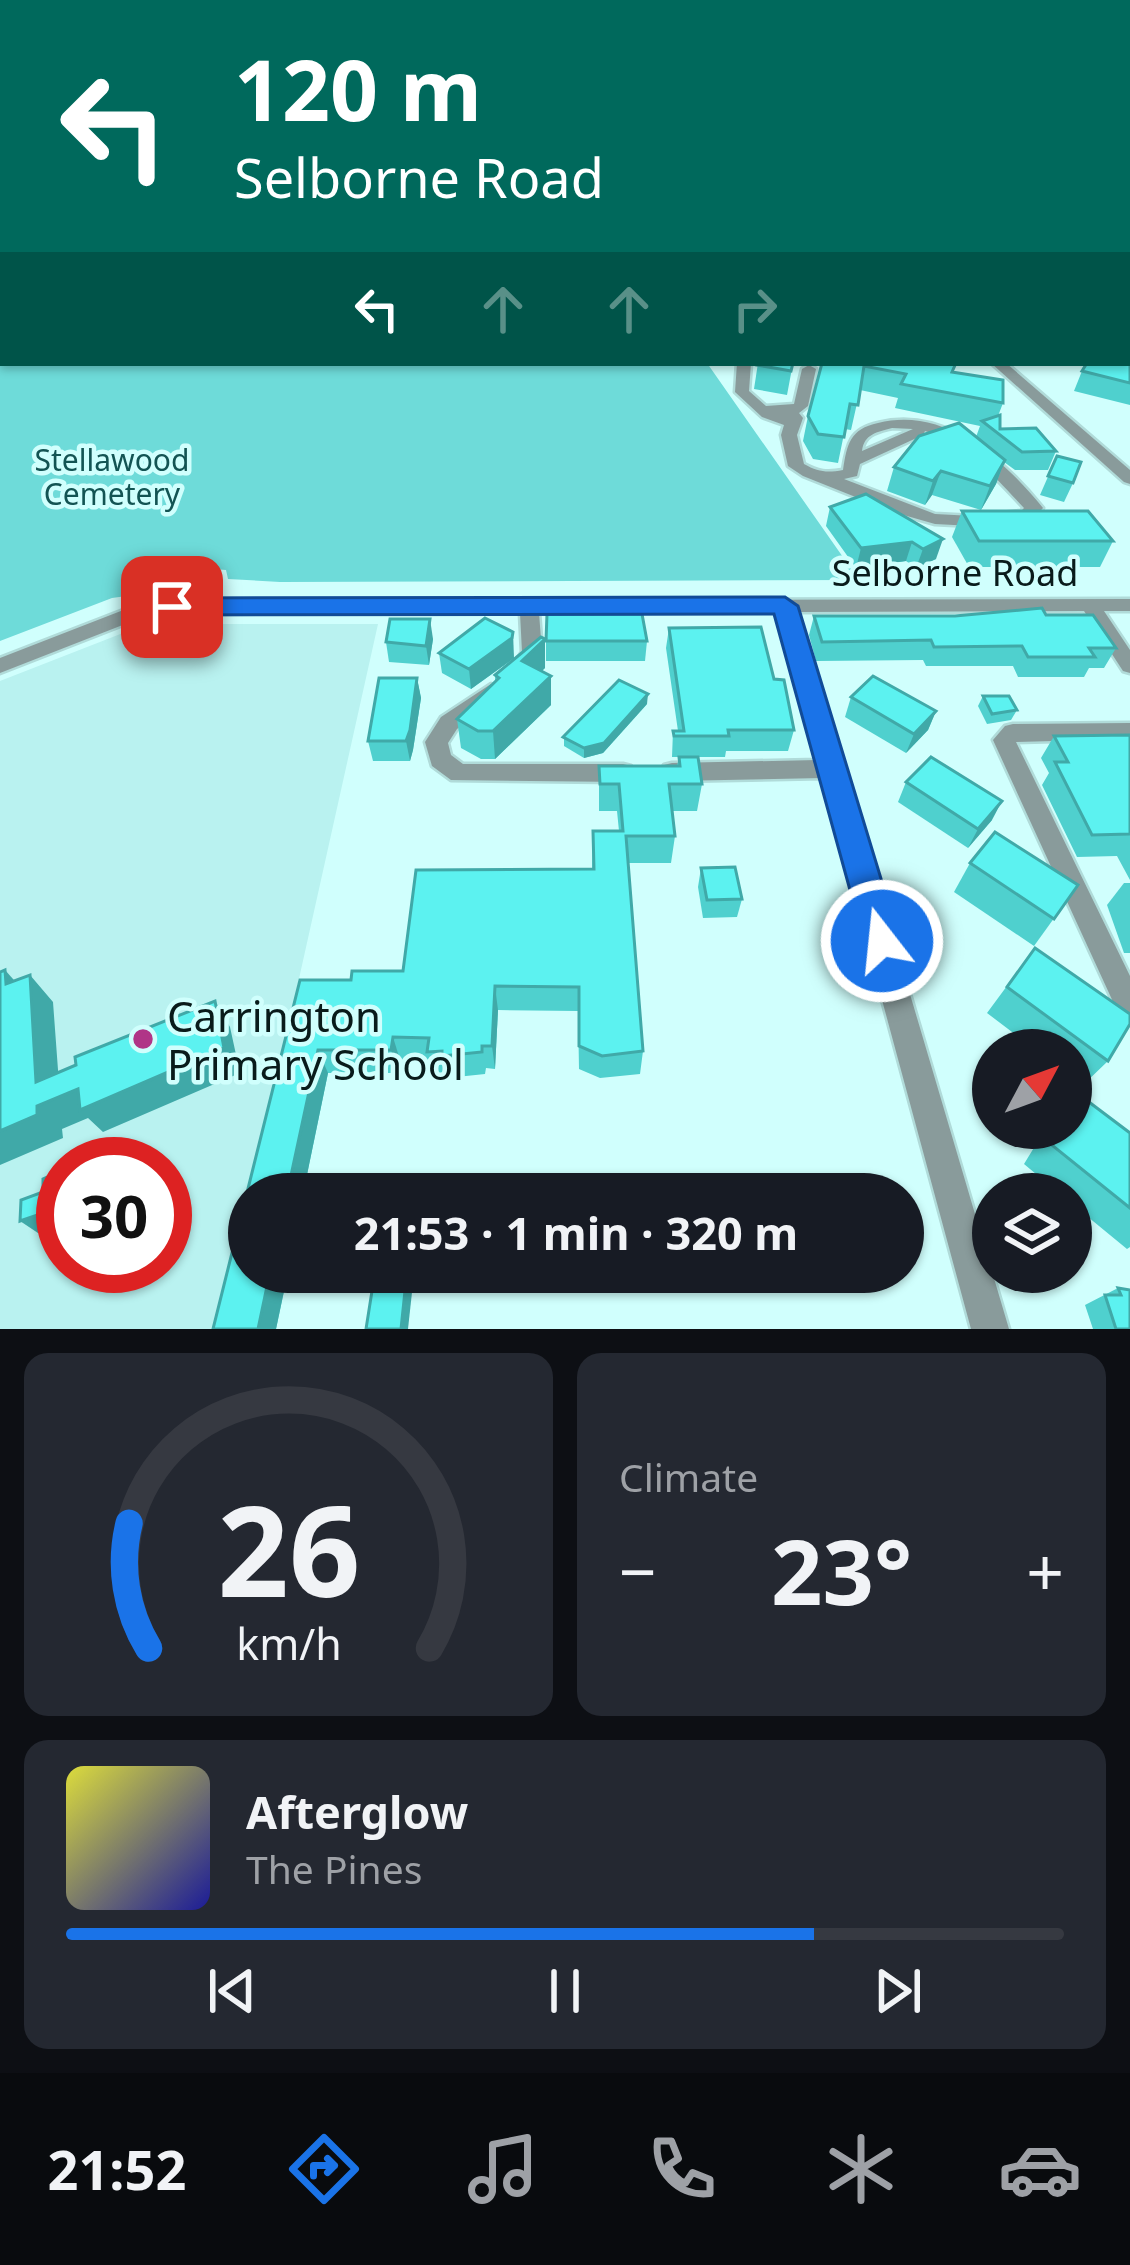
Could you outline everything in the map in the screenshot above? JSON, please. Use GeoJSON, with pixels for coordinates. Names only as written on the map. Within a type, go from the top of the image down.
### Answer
{"type":"FeatureCollection","features":[{"type":"Feature","properties":{"kind":"street"},"geometry":{"type":"LineString","coordinates":[[1001,366],[1130,478]]}},
{"type":"Feature","properties":{"kind":"street"},"geometry":{"type":"LineString","coordinates":[[738,367],[742,392],[778,415],[791,460],[824,479],[903,514],[949,522],[1033,512],[994,465],[943,430],[870,429],[856,440],[853,466],[871,497]]}},
{"type":"Feature","properties":{"kind":"street"},"geometry":{"type":"LineString","coordinates":[[778,415],[801,406],[809,369]]}},
{"type":"Feature","properties":{"kind":"street"},"geometry":{"type":"LineString","coordinates":[[824,479],[853,466]]}},
{"type":"Feature","properties":{"kind":"street"},"geometry":{"type":"LineString","coordinates":[[1090,605],[1130,666]]}},
{"type":"Feature","properties":{"kind":"street","name":"Selborne Road"},"geometry":{"type":"LineString","coordinates":[[0,666],[154,607],[1130,605]]}},
{"type":"Feature","properties":{"kind":"street"},"geometry":{"type":"LineString","coordinates":[[785,606],[990,1329]]}},
{"type":"Feature","properties":{"kind":"street"},"geometry":{"type":"LineString","coordinates":[[529,607],[528,663],[460,714],[436,742],[440,760],[458,773],[833,769]]}},
{"type":"Feature","properties":{"kind":"street"},"geometry":{"type":"LineString","coordinates":[[1130,731],[1013,732],[1004,740],[1130,1007]]}},
{"type":"Feature","properties":{"kind":"shaded area","name":"Carrington Primary School"},"geometry":{"type":"Polygon","coordinates":[[[146,624],[378,624],[256,1173],[228,1173],[229,1293],[221,1329],[0,1329],[0,681],[146,624]]]}},
{"type":"Feature","properties":{"kind":"green space","name":"Stellawood Cemetery"},"geometry":{"type":"Polygon","coordinates":[[[0,366],[709,366],[859,580],[280,582],[228,579],[226,570],[213,569],[149,582],[141,594],[112,598],[0,641],[0,366]]]}},
{"type":"Feature","properties":{"kind":"building"},"geometry":{"type":"Polygon","coordinates":[[[821,366],[864,366],[858,405],[850,404],[844,437],[818,434],[808,416],[821,366]]]}},
{"type":"Feature","properties":{"kind":"building"},"geometry":{"type":"Polygon","coordinates":[[[864,366],[955,366],[952,372],[1003,380],[1003,403],[901,384],[906,374],[864,366]]]}},
{"type":"Feature","properties":{"kind":"building"},"geometry":{"type":"Polygon","coordinates":[[[1085,366],[1130,366],[1130,383],[1082,371],[1085,366]]]}},
{"type":"Feature","properties":{"kind":"building"},"geometry":{"type":"Polygon","coordinates":[[[1000,415],[1000,429],[1036,428],[1056,451],[1022,452],[982,421],[1000,415]]]}},
{"type":"Feature","properties":{"kind":"building"},"geometry":{"type":"Polygon","coordinates":[[[959,423],[1005,460],[990,486],[941,471],[933,481],[894,467],[919,436],[959,423]]]}},
{"type":"Feature","properties":{"kind":"building"},"geometry":{"type":"Polygon","coordinates":[[[1057,456],[1081,462],[1073,483],[1048,476],[1057,456]]]}},
{"type":"Feature","properties":{"kind":"building"},"geometry":{"type":"Polygon","coordinates":[[[866,494],[943,539],[923,549],[912,542],[861,548],[830,507],[866,494]]]}},
{"type":"Feature","properties":{"kind":"building"},"geometry":{"type":"Polygon","coordinates":[[[962,511],[1088,511],[1113,541],[979,541],[962,511]]]}},
{"type":"Feature","properties":{"kind":"building"},"geometry":{"type":"Polygon","coordinates":[[[1042,608],[1046,615],[1093,615],[1116,648],[1089,648],[1095,657],[1028,657],[1022,646],[934,647],[931,640],[822,642],[814,616],[955,616],[1042,608]]]}},
{"type":"Feature","properties":{"kind":"building"},"geometry":{"type":"Polygon","coordinates":[[[547,614],[642,614],[647,641],[546,641],[547,614]]]}},
{"type":"Feature","properties":{"kind":"building"},"geometry":{"type":"Polygon","coordinates":[[[485,618],[513,632],[512,638],[469,669],[439,653],[485,618]]]}},
{"type":"Feature","properties":{"kind":"building"},"geometry":{"type":"Polygon","coordinates":[[[390,619],[430,619],[426,646],[386,642],[390,619]]]}},
{"type":"Feature","properties":{"kind":"building"},"geometry":{"type":"Polygon","coordinates":[[[761,627],[774,679],[784,680],[794,730],[674,736],[673,731],[684,731],[669,628],[761,627]]]}},
{"type":"Feature","properties":{"kind":"building"},"geometry":{"type":"Polygon","coordinates":[[[541,637],[545,639],[522,661],[551,676],[493,731],[478,731],[457,719],[499,678],[495,675],[541,637]]]}},
{"type":"Feature","properties":{"kind":"building"},"geometry":{"type":"Polygon","coordinates":[[[873,676],[936,711],[914,734],[851,697],[873,676]]]}},
{"type":"Feature","properties":{"kind":"building"},"geometry":{"type":"Polygon","coordinates":[[[379,678],[417,678],[406,741],[368,741],[379,678]]]}},
{"type":"Feature","properties":{"kind":"building"},"geometry":{"type":"Polygon","coordinates":[[[619,680],[648,694],[604,743],[584,748],[563,737],[619,680]]]}},
{"type":"Feature","properties":{"kind":"building"},"geometry":{"type":"Polygon","coordinates":[[[983,696],[1009,696],[1017,710],[992,714],[983,696]]]}},
{"type":"Feature","properties":{"kind":"building"},"geometry":{"type":"Polygon","coordinates":[[[1130,735],[1130,834],[1092,835],[1055,762],[1068,762],[1054,736],[1130,735]]]}},
{"type":"Feature","properties":{"kind":"building"},"geometry":{"type":"Polygon","coordinates":[[[679,757],[698,757],[702,784],[669,784],[675,836],[626,836],[643,1051],[602,1056],[579,1046],[579,987],[495,986],[492,1046],[482,1046],[482,1052],[442,1056],[442,1051],[427,1052],[429,1038],[393,1037],[391,1050],[318,1050],[292,1173],[252,1173],[300,980],[351,980],[352,971],[403,971],[416,870],[594,869],[593,831],[623,831],[619,784],[600,784],[599,766],[680,766],[679,757]]]}},
{"type":"Feature","properties":{"kind":"building"},"geometry":{"type":"Polygon","coordinates":[[[931,757],[1002,801],[978,829],[906,782],[931,757]]]}},
{"type":"Feature","properties":{"kind":"building"},"geometry":{"type":"Polygon","coordinates":[[[995,832],[1078,885],[1054,919],[970,863],[995,832]]]}},
{"type":"Feature","properties":{"kind":"building"},"geometry":{"type":"Polygon","coordinates":[[[735,867],[742,899],[707,900],[701,868],[735,867]]]}},
{"type":"Feature","properties":{"kind":"building"},"geometry":{"type":"Polygon","coordinates":[[[1035,948],[1130,1014],[1130,1024],[1108,1061],[1092,1049],[1092,1029],[1064,1029],[1007,987],[1035,948]]]}},
{"type":"Feature","properties":{"kind":"building"},"geometry":{"type":"Polygon","coordinates":[[[5,970],[6,984],[30,975],[36,1082],[76,1065],[75,1057],[215,1001],[224,1048],[80,1110],[78,1089],[37,1106],[37,1115],[0,1131],[0,972],[5,970]]]}},
{"type":"Feature","properties":{"kind":"building"},"geometry":{"type":"Polygon","coordinates":[[[1092,1104],[1130,1133],[1130,1208],[1057,1149],[1092,1149],[1092,1104]]]}},
{"type":"Feature","properties":{"kind":"building"},"geometry":{"type":"Polygon","coordinates":[[[36,1195],[36,1215],[20,1221],[21,1200],[36,1195]]]}},
{"type":"Feature","properties":{"kind":"building"},"geometry":{"type":"Polygon","coordinates":[[[228,1269],[228,1293],[266,1293],[258,1329],[213,1329],[228,1269]]]}},
{"type":"Feature","properties":{"kind":"building"},"geometry":{"type":"Polygon","coordinates":[[[1118,1288],[1130,1290],[1130,1329],[1116,1329],[1105,1295],[1121,1295],[1118,1288]]]}},
{"type":"Feature","properties":{"kind":"building"},"geometry":{"type":"Polygon","coordinates":[[[372,1293],[405,1293],[401,1329],[366,1329],[372,1293]]]}},
{"type":"Feature","properties":{"kind":"place","name":"Carrington Primary School"},"geometry":{"type":"Point","coordinates":[143,1039]}},
{"type":"Feature","properties":{"kind":"route"},"geometry":{"type":"LineString","coordinates":[[172,607],[785,606],[882,941]]}}]}
